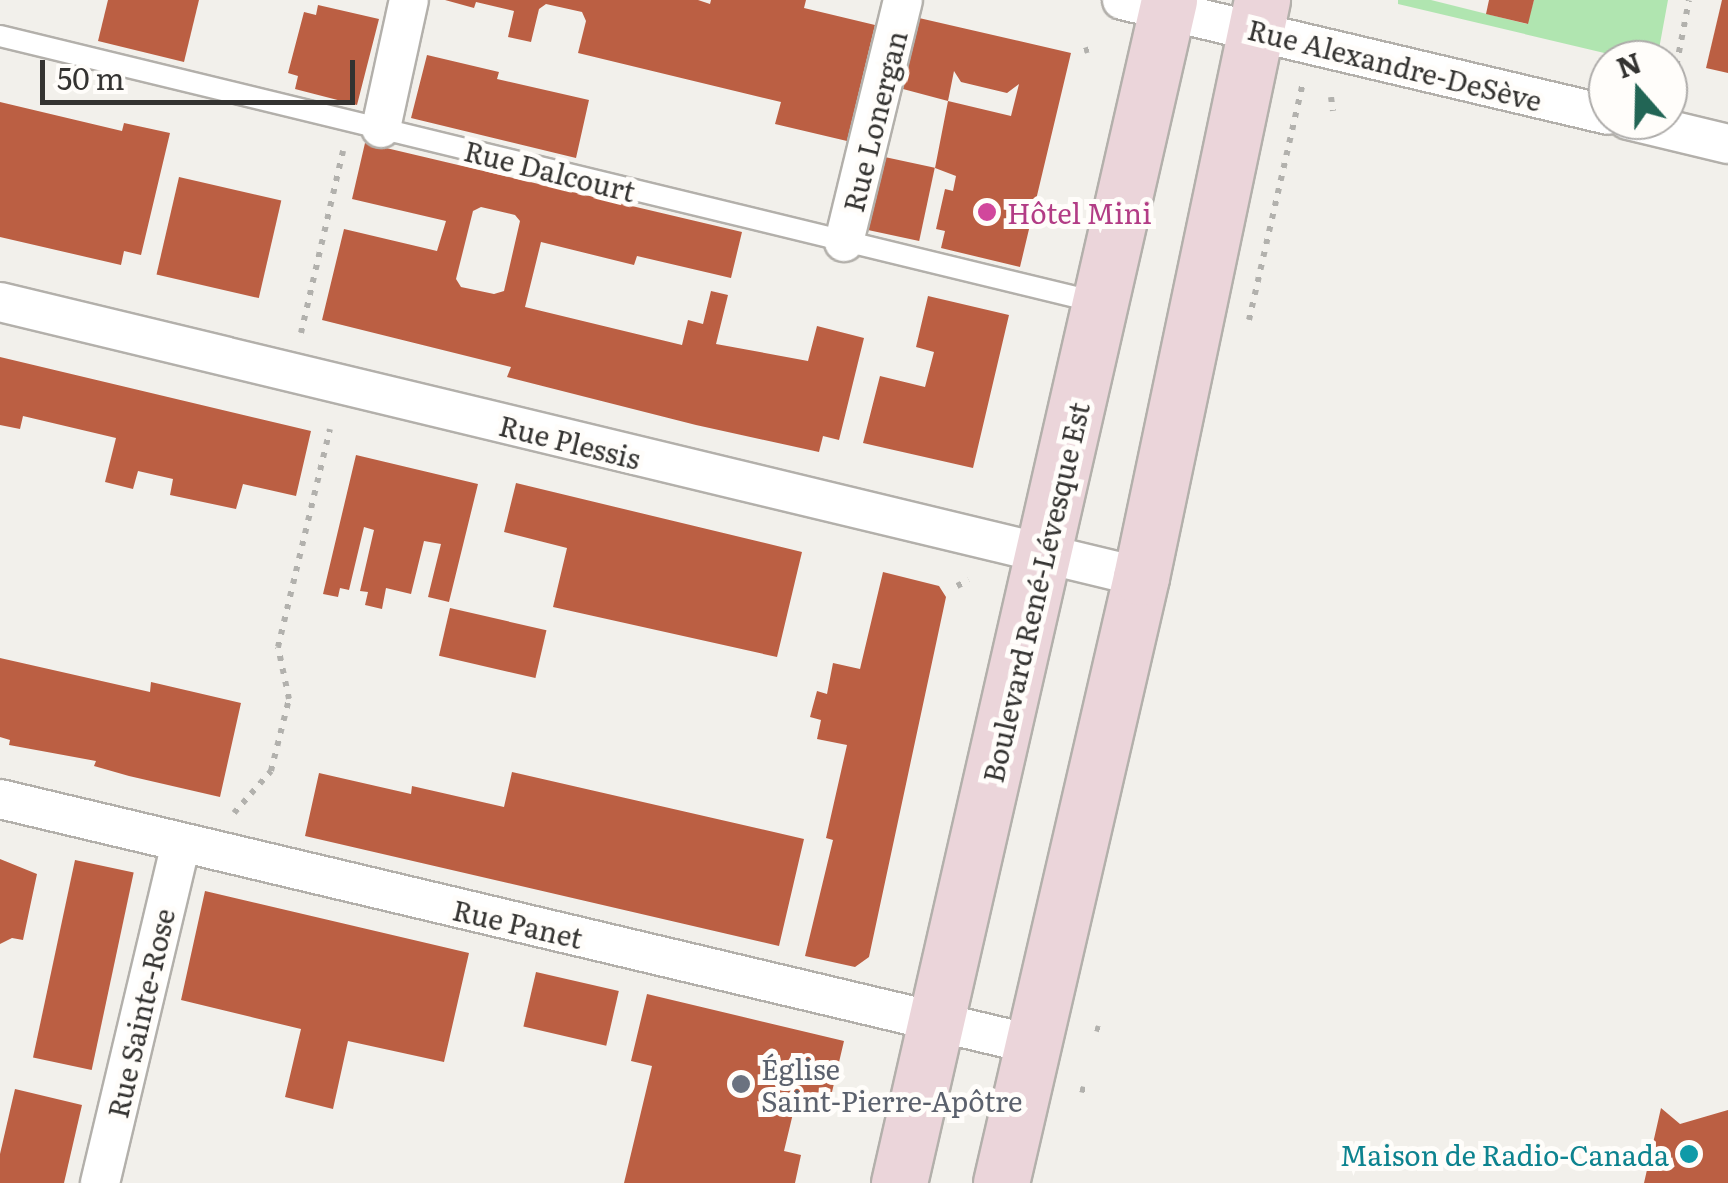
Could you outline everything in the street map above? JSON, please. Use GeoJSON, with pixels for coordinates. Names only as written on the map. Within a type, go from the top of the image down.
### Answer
{"type":"FeatureCollection","features":[{"type":"Feature","properties":{"kind":"main road","name":"Boulevard René-Lévesque Est"},"geometry":{"type":"LineString","coordinates":[[899,1183],[1101,303],[1153,3]]}},
{"type":"Feature","properties":{"kind":"main road"},"geometry":{"type":"LineString","coordinates":[[1001,1183],[1142,577],[1258,15]]}},
{"type":"Feature","properties":{"kind":"street"},"geometry":{"type":"LineString","coordinates":[[365,124],[409,0]]}},
{"type":"Feature","properties":{"kind":"street","name":"Rue Lonergan"},"geometry":{"type":"LineString","coordinates":[[844,242],[903,0]]}},
{"type":"Feature","properties":{"kind":"street","name":"Rue Alexandre-DeSève"},"geometry":{"type":"LineString","coordinates":[[1153,3],[1258,15],[1588,109]]}},
{"type":"Feature","properties":{"kind":"street"},"geometry":{"type":"LineString","coordinates":[[1688,134],[1728,144]]}},
{"type":"Feature","properties":{"kind":"street","name":"Rue Plessis"},"geometry":{"type":"LineString","coordinates":[[0,302],[1142,577]]}},
{"type":"Feature","properties":{"kind":"street","name":"Rue Panet"},"geometry":{"type":"LineString","coordinates":[[0,799],[1036,1045]]}},
{"type":"Feature","properties":{"kind":"street","name":"Rue Sainte-Rose"},"geometry":{"type":"LineString","coordinates":[[100,1183],[181,842]]}},
{"type":"Feature","properties":{"kind":"lane","name":"Rue Dalcourt"},"geometry":{"type":"LineString","coordinates":[[0,36],[1101,303]]}},
{"type":"Feature","properties":{"kind":"path"},"geometry":{"type":"LineString","coordinates":[[1681,40],[1689,0]]}},
{"type":"Feature","properties":{"kind":"path"},"geometry":{"type":"LineString","coordinates":[[1084,51],[1093,48]]}},
{"type":"Feature","properties":{"kind":"path"},"geometry":{"type":"LineString","coordinates":[[1331,97],[1333,111]]}},
{"type":"Feature","properties":{"kind":"path"},"geometry":{"type":"LineString","coordinates":[[300,336],[365,124]]}},
{"type":"Feature","properties":{"kind":"path"},"geometry":{"type":"LineString","coordinates":[[230,827],[235,808],[270,771],[290,699],[278,647],[330,429]]}},
{"type":"Feature","properties":{"kind":"path"},"geometry":{"type":"LineString","coordinates":[[957,586],[969,580]]}},
{"type":"Feature","properties":{"kind":"path"},"geometry":{"type":"LineString","coordinates":[[1095,1028],[1105,1031]]}},
{"type":"Feature","properties":{"kind":"green space"},"geometry":{"type":"Polygon","coordinates":[[[1398,0],[1431,0],[1527,24],[1534,0],[1668,0],[1661,40],[1588,40],[1588,49],[1398,4],[1398,0]]]}},
{"type":"Feature","properties":{"kind":"building"},"geometry":{"type":"Polygon","coordinates":[[[108,0],[199,0],[184,62],[98,41],[108,0]]]}},
{"type":"Feature","properties":{"kind":"building"},"geometry":{"type":"Polygon","coordinates":[[[445,0],[698,0],[710,4],[711,0],[806,0],[804,8],[875,25],[847,141],[775,124],[781,102],[578,53],[586,21],[582,12],[546,4],[539,9],[531,42],[508,37],[514,11],[476,2],[474,8],[445,0]]]}},
{"type":"Feature","properties":{"kind":"building"},"geometry":{"type":"Polygon","coordinates":[[[1489,0],[1534,0],[1528,24],[1486,14],[1489,0]]]}},
{"type":"Feature","properties":{"kind":"building"},"geometry":{"type":"Polygon","coordinates":[[[1722,0],[1728,0],[1728,73],[1706,68],[1722,0]]]}},
{"type":"Feature","properties":{"kind":"building"},"geometry":{"type":"Polygon","coordinates":[[[318,5],[379,19],[357,105],[295,89],[298,76],[288,73],[304,12],[316,15],[318,5]]]}},
{"type":"Feature","properties":{"kind":"building"},"geometry":{"type":"Polygon","coordinates":[[[919,18],[1071,53],[1020,267],[941,248],[945,231],[936,229],[945,189],[953,191],[956,176],[935,168],[948,101],[903,89],[919,18]],[[954,71],[948,101],[1011,116],[1019,84],[1007,93],[961,82],[954,71]]]}},
{"type":"Feature","properties":{"kind":"building"},"geometry":{"type":"Polygon","coordinates":[[[427,55],[499,72],[497,79],[589,100],[576,158],[411,118],[427,55]]]}},
{"type":"Feature","properties":{"kind":"building"},"geometry":{"type":"Polygon","coordinates":[[[0,102],[122,131],[124,123],[170,133],[141,255],[124,251],[121,265],[0,237],[0,102]]]}},
{"type":"Feature","properties":{"kind":"building"},"geometry":{"type":"Polygon","coordinates":[[[365,143],[742,232],[731,278],[637,256],[634,265],[541,242],[525,307],[682,345],[688,320],[703,324],[711,291],[728,295],[716,344],[808,361],[817,326],[864,338],[839,440],[823,436],[819,452],[696,425],[507,377],[511,367],[322,320],[344,229],[437,251],[446,221],[352,199],[365,143]],[[481,207],[473,211],[456,279],[461,287],[494,294],[504,291],[520,221],[515,215],[481,207]]]}},
{"type":"Feature","properties":{"kind":"building","name":"Hôtel Mini"},"geometry":{"type":"Polygon","coordinates":[[[880,156],[935,168],[919,241],[864,229],[880,156]]]}},
{"type":"Feature","properties":{"kind":"building"},"geometry":{"type":"Polygon","coordinates":[[[179,177],[281,201],[259,298],[157,274],[179,177]]]}},
{"type":"Feature","properties":{"kind":"building"},"geometry":{"type":"Polygon","coordinates":[[[928,296],[1009,315],[973,468],[863,443],[880,376],[925,387],[934,352],[916,347],[928,296]]]}},
{"type":"Feature","properties":{"kind":"building"},"geometry":{"type":"Polygon","coordinates":[[[0,357],[311,431],[296,496],[243,484],[236,509],[170,495],[173,479],[138,471],[133,489],[105,482],[116,438],[23,416],[20,429],[0,425],[0,357]]]}},
{"type":"Feature","properties":{"kind":"building"},"geometry":{"type":"Polygon","coordinates":[[[356,455],[478,484],[449,602],[428,597],[441,544],[424,541],[411,594],[386,588],[382,609],[365,605],[368,592],[360,591],[374,530],[364,527],[349,590],[340,588],[338,597],[323,594],[356,455]]]}},
{"type":"Feature","properties":{"kind":"building"},"geometry":{"type":"Polygon","coordinates":[[[516,483],[802,552],[777,657],[553,607],[567,548],[504,532],[516,483]]]}},
{"type":"Feature","properties":{"kind":"building"},"geometry":{"type":"Polygon","coordinates":[[[883,572],[939,586],[946,597],[869,957],[855,967],[805,956],[833,840],[826,838],[847,745],[817,739],[821,720],[810,717],[817,691],[827,694],[833,663],[860,669],[883,572]]]}},
{"type":"Feature","properties":{"kind":"building"},"geometry":{"type":"Polygon","coordinates":[[[450,608],[546,630],[535,678],[439,656],[450,608]]]}},
{"type":"Feature","properties":{"kind":"building"},"geometry":{"type":"Polygon","coordinates":[[[0,658],[150,692],[151,682],[241,703],[220,797],[94,766],[96,761],[9,745],[10,740],[0,737],[0,658]]]}},
{"type":"Feature","properties":{"kind":"building"},"geometry":{"type":"Polygon","coordinates":[[[512,772],[804,839],[779,946],[305,836],[319,773],[411,794],[412,786],[504,807],[512,772]]]}},
{"type":"Feature","properties":{"kind":"building"},"geometry":{"type":"Polygon","coordinates":[[[0,859],[37,874],[23,940],[12,938],[0,944],[0,859]]]}},
{"type":"Feature","properties":{"kind":"building"},"geometry":{"type":"Polygon","coordinates":[[[75,860],[134,872],[92,1070],[33,1058],[75,860]]]}},
{"type":"Feature","properties":{"kind":"building"},"geometry":{"type":"Polygon","coordinates":[[[205,891],[469,953],[444,1062],[348,1041],[333,1109],[285,1097],[301,1029],[181,1000],[205,891]]]}},
{"type":"Feature","properties":{"kind":"building"},"geometry":{"type":"Polygon","coordinates":[[[536,972],[619,991],[606,1046],[523,1027],[536,972]]]}},
{"type":"Feature","properties":{"kind":"building","name":"Église Saint-Pierre-Apôtre"},"geometry":{"type":"Polygon","coordinates":[[[647,994],[844,1041],[828,1109],[796,1101],[784,1151],[801,1155],[795,1183],[624,1183],[652,1066],[631,1061],[647,994]]]}},
{"type":"Feature","properties":{"kind":"building"},"geometry":{"type":"Polygon","coordinates":[[[15,1089],[82,1105],[64,1183],[0,1183],[0,1154],[15,1089]]]}},
{"type":"Feature","properties":{"kind":"building","name":"Maison de Radio-Canada"},"geometry":{"type":"Polygon","coordinates":[[[1661,1108],[1680,1124],[1728,1110],[1728,1183],[1644,1183],[1661,1108]]]}},
{"type":"Feature","properties":{"kind":"place","name":"Hôtel Mini"},"geometry":{"type":"Point","coordinates":[987,212]}},
{"type":"Feature","properties":{"kind":"place","name":"Église Saint-Pierre-Apôtre"},"geometry":{"type":"Point","coordinates":[741,1084]}},
{"type":"Feature","properties":{"kind":"place","name":"Maison de Radio-Canada"},"geometry":{"type":"Point","coordinates":[1689,1154]}}]}
